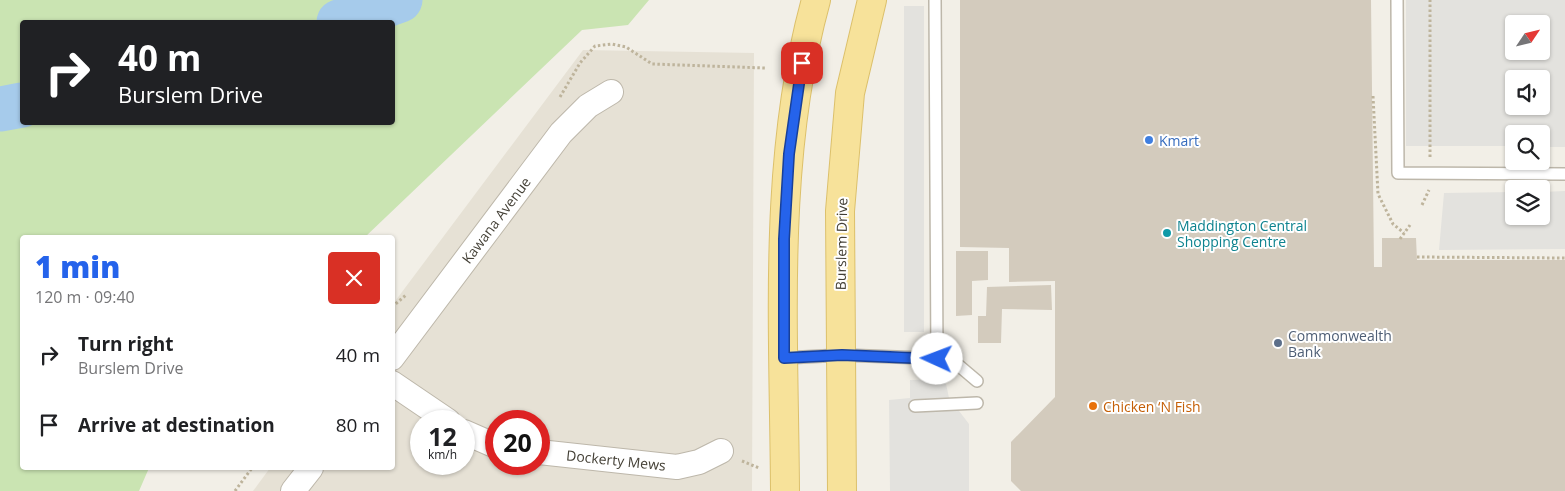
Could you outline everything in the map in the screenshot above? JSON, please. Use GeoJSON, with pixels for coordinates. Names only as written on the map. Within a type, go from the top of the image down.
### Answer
{"type":"FeatureCollection","features":[{"type":"Feature","properties":{"kind":"main road"},"geometry":{"type":"LineString","coordinates":[[785,491],[784,239],[790,137],[809,26],[816,0]]}},
{"type":"Feature","properties":{"kind":"main road","name":"Burslem Drive"},"geometry":{"type":"LineString","coordinates":[[842,491],[840,211],[849,103],[872,0]]}},
{"type":"Feature","properties":{"kind":"street","name":"Kawana Avenue"},"geometry":{"type":"LineString","coordinates":[[395,354],[562,133],[588,106],[611,92]]}},
{"type":"Feature","properties":{"kind":"street"},"geometry":{"type":"LineString","coordinates":[[395,385],[432,410]]}},
{"type":"Feature","properties":{"kind":"street","name":"Dockerty Mews"},"geometry":{"type":"LineString","coordinates":[[550,453],[677,467],[699,462],[721,451]]}},
{"type":"Feature","properties":{"kind":"street"},"geometry":{"type":"LineString","coordinates":[[293,491],[309,470]]}},
{"type":"Feature","properties":{"kind":"lane"},"geometry":{"type":"LineString","coordinates":[[935,0],[937,359]]}},
{"type":"Feature","properties":{"kind":"lane"},"geometry":{"type":"LineString","coordinates":[[1396,0],[1398,173],[1565,174]]}},
{"type":"Feature","properties":{"kind":"lane"},"geometry":{"type":"LineString","coordinates":[[784,358],[842,355],[951,359],[977,381]]}},
{"type":"Feature","properties":{"kind":"lane"},"geometry":{"type":"LineString","coordinates":[[915,406],[977,403]]}},
{"type":"Feature","properties":{"kind":"path"},"geometry":{"type":"LineString","coordinates":[[1430,0],[1430,160]]}},
{"type":"Feature","properties":{"kind":"path"},"geometry":{"type":"LineString","coordinates":[[652,64],[765,68]]}},
{"type":"Feature","properties":{"kind":"path"},"geometry":{"type":"LineString","coordinates":[[1422,205],[1430,187]]}},
{"type":"Feature","properties":{"kind":"path"},"geometry":{"type":"LineString","coordinates":[[1400,239],[1410,225]]}},
{"type":"Feature","properties":{"kind":"path"},"geometry":{"type":"LineString","coordinates":[[1417,257],[1565,258]]}},
{"type":"Feature","properties":{"kind":"path"},"geometry":{"type":"LineString","coordinates":[[236,491],[251,470]]}},
{"type":"Feature","properties":{"kind":"shaded area"},"geometry":{"type":"Polygon","coordinates":[[[1406,0],[1565,0],[1565,147],[1550,147],[1550,125],[1505,125],[1505,146],[1406,146],[1406,0]]]}},
{"type":"Feature","properties":{"kind":"shaded area"},"geometry":{"type":"Polygon","coordinates":[[[904,6],[924,6],[924,332],[904,332],[904,6]]]}},
{"type":"Feature","properties":{"kind":"shaded area"},"geometry":{"type":"Polygon","coordinates":[[[583,50],[754,53],[752,491],[253,491],[269,470],[395,470],[395,301],[583,50]]]}},
{"type":"Feature","properties":{"kind":"shaded area"},"geometry":{"type":"Polygon","coordinates":[[[1565,191],[1565,249],[1439,250],[1444,193],[1505,192],[1505,225],[1550,225],[1550,192],[1565,191]]]}},
{"type":"Feature","properties":{"kind":"shaded area"},"geometry":{"type":"Polygon","coordinates":[[[945,379],[949,398],[969,424],[969,491],[890,491],[889,400],[910,398],[910,380],[945,379]]]}},
{"type":"Feature","properties":{"kind":"green space"},"geometry":{"type":"Polygon","coordinates":[[[0,0],[649,0],[628,25],[582,30],[367,235],[20,235],[20,470],[148,470],[139,491],[0,491],[0,0]]]}},
{"type":"Feature","properties":{"kind":"building","name":"Maddington Central Shopping Centre"},"geometry":{"type":"Polygon","coordinates":[[[960,0],[1371,0],[1374,267],[1382,267],[1382,238],[1416,238],[1417,260],[1565,260],[1565,491],[1021,491],[1011,481],[1011,442],[1055,397],[1055,281],[1009,282],[1009,248],[960,247],[960,0]]]}},
{"type":"Feature","properties":{"kind":"building"},"geometry":{"type":"Polygon","coordinates":[[[956,251],[988,251],[988,280],[972,281],[972,315],[956,316],[956,251]]]}},
{"type":"Feature","properties":{"kind":"building"},"geometry":{"type":"Polygon","coordinates":[[[1051,285],[1052,310],[1002,309],[1001,343],[978,343],[978,316],[986,316],[987,287],[1051,285]]]}},
{"type":"Feature","properties":{"kind":"waterway"},"geometry":{"type":"LineString","coordinates":[[345,20],[400,0]]}},
{"type":"Feature","properties":{"kind":"waterway"},"geometry":{"type":"LineString","coordinates":[[0,109],[20,105]]}},
{"type":"Feature","properties":{"kind":"place","name":"Kmart"},"geometry":{"type":"Point","coordinates":[1149,140]}},
{"type":"Feature","properties":{"kind":"place","name":"Maddington Central Shopping Centre"},"geometry":{"type":"Point","coordinates":[1167,233]}},
{"type":"Feature","properties":{"kind":"place","name":"Commonwealth Bank"},"geometry":{"type":"Point","coordinates":[1278,343]}},
{"type":"Feature","properties":{"kind":"place","name":"Chicken ‘N Fish"},"geometry":{"type":"Point","coordinates":[1093,406]}},
{"type":"Feature","properties":{"kind":"route"},"geometry":{"type":"LineString","coordinates":[[802,63],[790,137],[784,239],[784,358],[842,355],[937,359]]}}]}
